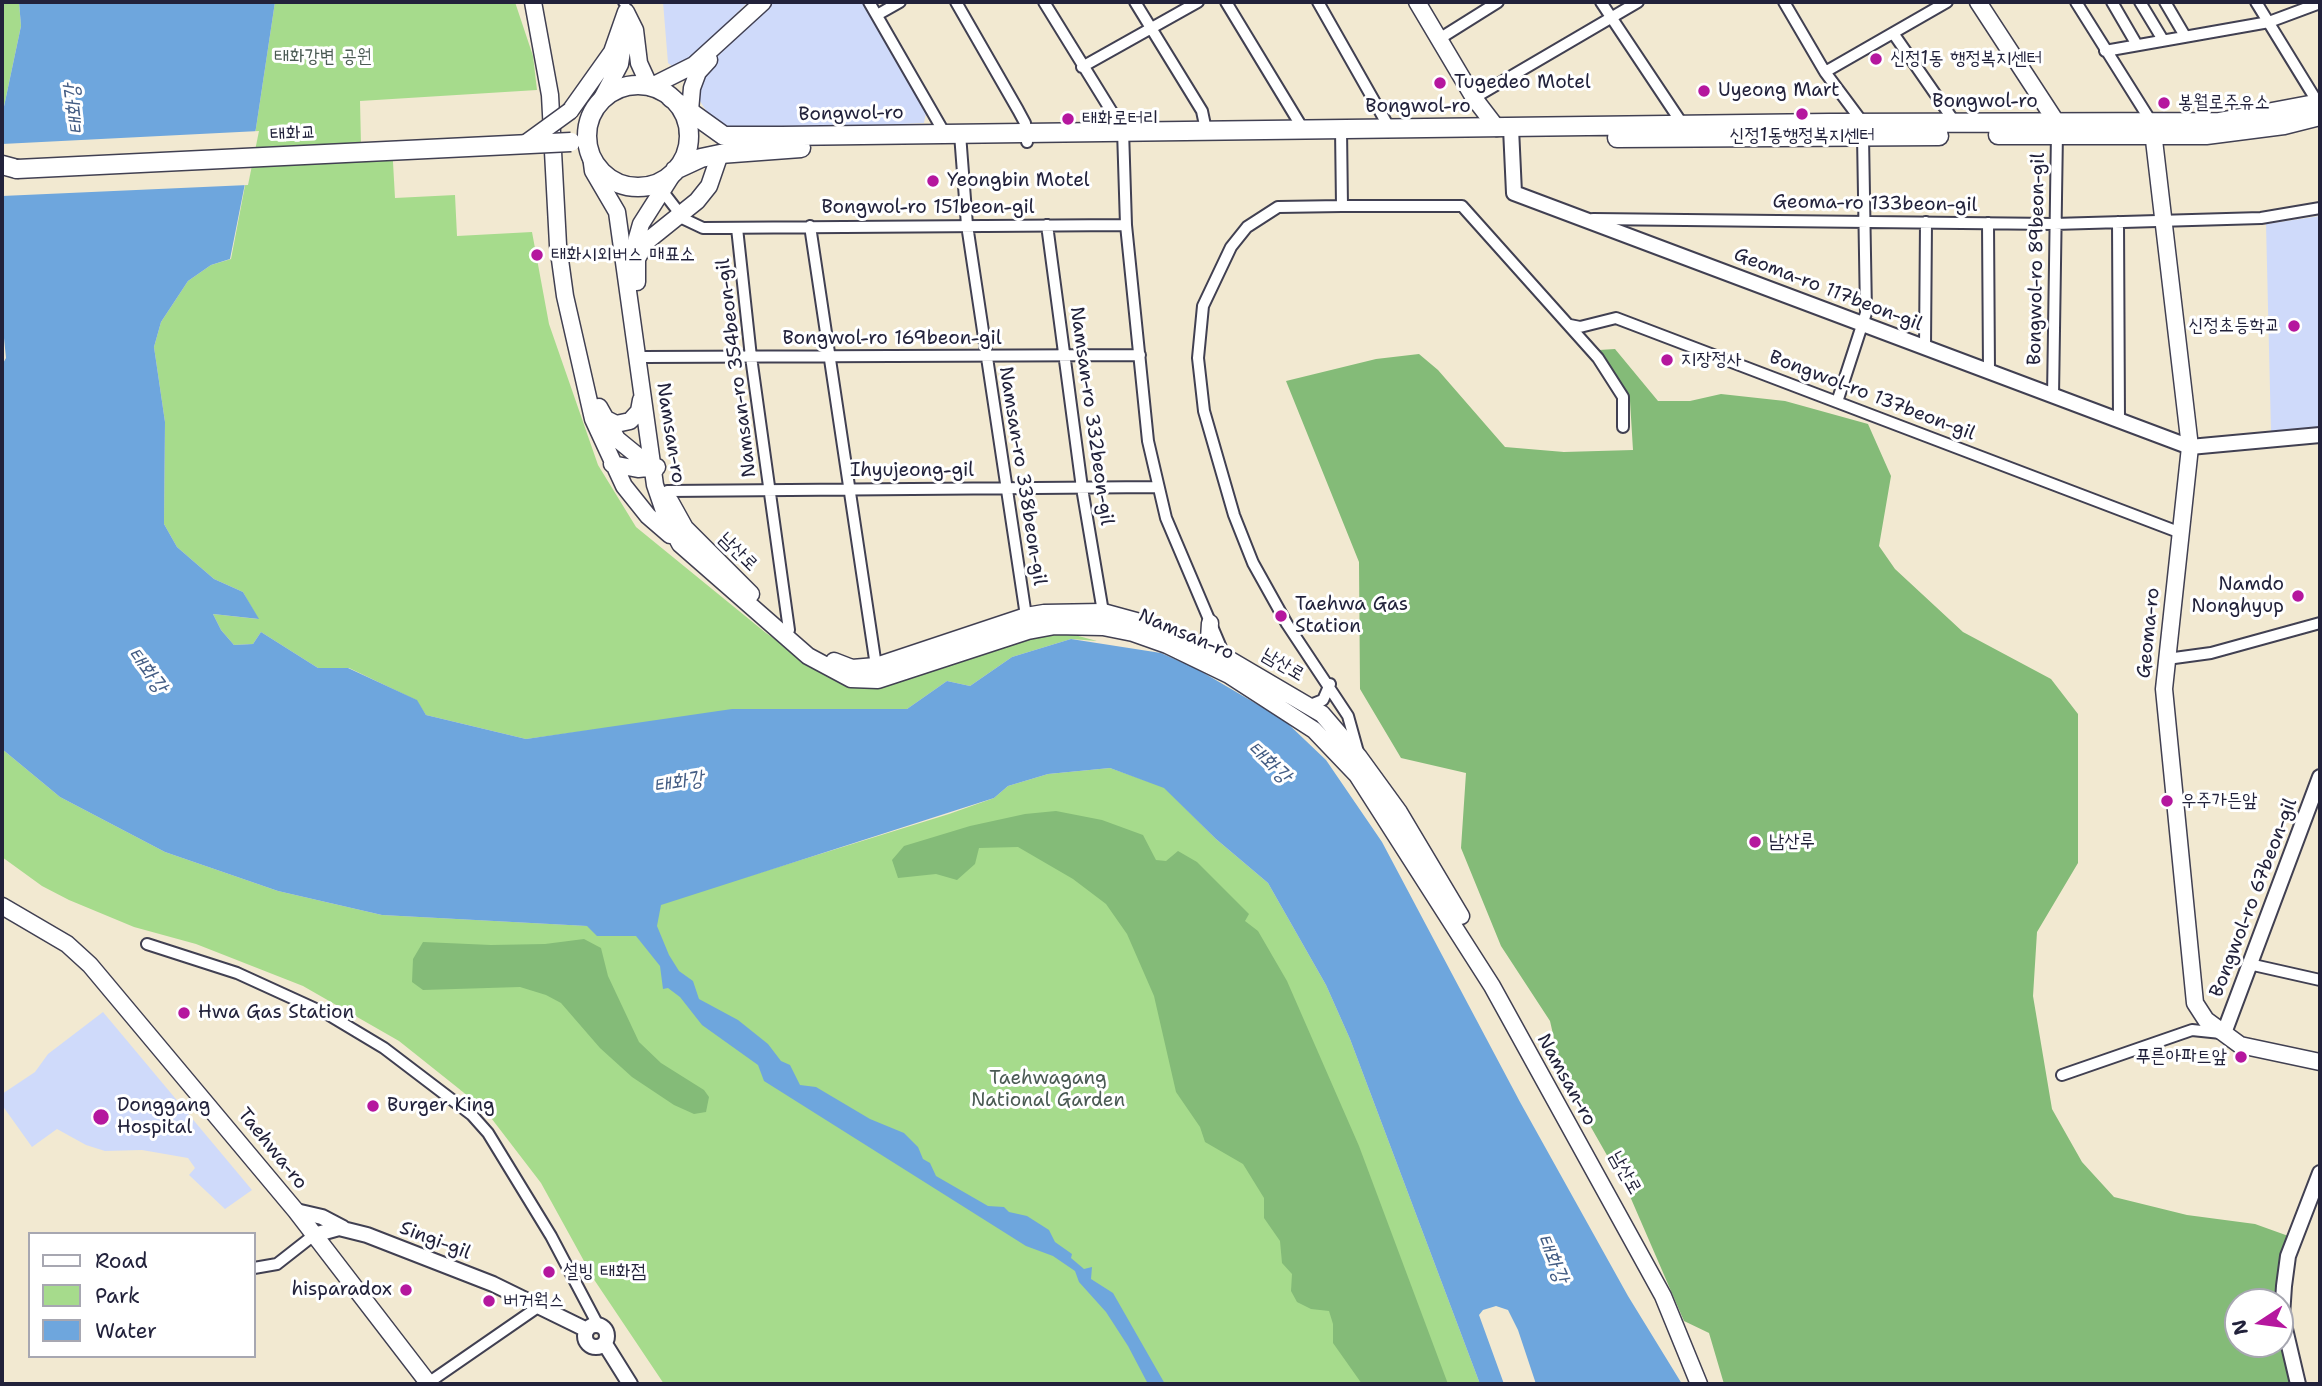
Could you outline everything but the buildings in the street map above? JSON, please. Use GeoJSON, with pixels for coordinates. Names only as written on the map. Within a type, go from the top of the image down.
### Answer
{"type":"FeatureCollection","features":[{"type":"Feature","properties":{"kind":"main road"},"geometry":{"type":"LineString","coordinates":[[533,2],[550,95],[558,245],[575,347],[593,419],[624,486],[648,516],[680,544]]}},
{"type":"Feature","properties":{"kind":"main road"},"geometry":{"type":"LineString","coordinates":[[612,464],[657,464],[637,281],[636,259],[641,224],[659,187],[675,171],[686,154],[692,88],[698,72],[713,56],[715,49],[763,2]]}},
{"type":"Feature","properties":{"kind":"main road"},"geometry":{"type":"LineString","coordinates":[[1417,2],[1474,98],[1506,131]]}},
{"type":"Feature","properties":{"kind":"main road"},"geometry":{"type":"LineString","coordinates":[[1978,2],[2057,129]]}},
{"type":"Feature","properties":{"kind":"main road"},"geometry":{"type":"LineString","coordinates":[[625,4],[635,30],[639,63],[650,87]]}},
{"type":"Feature","properties":{"kind":"main road"},"geometry":{"type":"LineString","coordinates":[[625,4],[620,64],[588,124],[583,147],[605,176],[616,183],[642,188],[659,187]]}},
{"type":"Feature","properties":{"kind":"main road"},"geometry":{"type":"LineString","coordinates":[[526,143],[570,111],[612,52],[625,4]]}},
{"type":"Feature","properties":{"kind":"main road"},"geometry":{"type":"LineString","coordinates":[[650,87],[677,76],[709,50],[715,49]]}},
{"type":"Feature","properties":{"kind":"main road"},"geometry":{"type":"LineString","coordinates":[[599,104],[621,88],[638,85],[650,87],[671,98],[681,109],[688,133]]}},
{"type":"Feature","properties":{"kind":"main road","name":"Bongwol-ro"},"geometry":{"type":"LineString","coordinates":[[671,98],[724,136],[955,137]]}},
{"type":"Feature","properties":{"kind":"main road","name":"Bongwol-ro"},"geometry":{"type":"LineString","coordinates":[[1123,135],[1206,130],[1303,129],[1342,134],[1390,129],[1506,131],[1683,125],[1863,130],[1956,124],[2152,130],[2320,107]]}},
{"type":"Feature","properties":{"kind":"main road"},"geometry":{"type":"LineString","coordinates":[[1863,130],[2057,129]]}},
{"type":"Feature","properties":{"kind":"main road"},"geometry":{"type":"LineString","coordinates":[[955,137],[1829,130]]}},
{"type":"Feature","properties":{"kind":"main road","name":"Geoma-ro"},"geometry":{"type":"LineString","coordinates":[[2152,130],[2190,447],[2164,690],[2195,1003],[2206,1020],[2251,1049],[2320,1062]]}},
{"type":"Feature","properties":{"kind":"main road","name":"Bongwol-ro"},"geometry":{"type":"LineString","coordinates":[[675,171],[700,158],[720,154],[781,148],[879,145],[955,137]]}},
{"type":"Feature","properties":{"kind":"main road","name":"태화교"},"geometry":{"type":"LineString","coordinates":[[7,168],[526,143],[583,147]]}},
{"type":"Feature","properties":{"kind":"main road","name":"Namsan-ro"},"geometry":{"type":"LineString","coordinates":[[583,147],[593,171],[617,212],[642,383],[666,517],[680,544],[808,656],[851,679],[878,680],[1028,631],[1055,626],[1123,631],[1167,645],[1259,692],[1314,730],[1357,775],[1492,986],[1662,1296],[1699,1384]]}},
{"type":"Feature","properties":{"kind":"main road"},"geometry":{"type":"LineString","coordinates":[[636,259],[646,242],[697,201],[709,186],[720,154]]}},
{"type":"Feature","properties":{"kind":"main road","name":"남산로"},"geometry":{"type":"LineString","coordinates":[[575,347],[589,369],[603,416],[617,439],[657,464],[673,510],[685,528],[789,630],[832,660],[852,668],[876,666],[1026,616],[1103,612],[1147,624],[1226,656],[1322,714],[1359,757],[1399,812],[1489,963],[1679,1317],[1705,1384]]}},
{"type":"Feature","properties":{"kind":"main road"},"geometry":{"type":"LineString","coordinates":[[603,416],[616,424],[635,418],[642,383]]}},
{"type":"Feature","properties":{"kind":"main road"},"geometry":{"type":"LineString","coordinates":[[1199,646],[1209,639],[1210,624]]}},
{"type":"Feature","properties":{"kind":"main road","name":"Taehwa-ro"},"geometry":{"type":"LineString","coordinates":[[2,906],[66,944],[90,965],[296,1211],[428,1384]]}},
{"type":"Feature","properties":{"kind":"street"},"geometry":{"type":"LineString","coordinates":[[869,2],[955,137]]}},
{"type":"Feature","properties":{"kind":"street"},"geometry":{"type":"LineString","coordinates":[[877,15],[900,2]]}},
{"type":"Feature","properties":{"kind":"street"},"geometry":{"type":"LineString","coordinates":[[956,2],[1018,110],[1027,137]]}},
{"type":"Feature","properties":{"kind":"street"},"geometry":{"type":"LineString","coordinates":[[1044,2],[1123,135],[1126,225],[1148,441],[1157,487],[1166,517],[1226,656]]}},
{"type":"Feature","properties":{"kind":"street"},"geometry":{"type":"LineString","coordinates":[[1135,2],[1202,111],[1206,130]]}},
{"type":"Feature","properties":{"kind":"street"},"geometry":{"type":"LineString","coordinates":[[1082,68],[1198,2]]}},
{"type":"Feature","properties":{"kind":"street"},"geometry":{"type":"LineString","coordinates":[[1226,2],[1303,129]]}},
{"type":"Feature","properties":{"kind":"street"},"geometry":{"type":"LineString","coordinates":[[1318,2],[1390,129]]}},
{"type":"Feature","properties":{"kind":"street"},"geometry":{"type":"LineString","coordinates":[[1439,39],[1498,2]]}},
{"type":"Feature","properties":{"kind":"street"},"geometry":{"type":"LineString","coordinates":[[1601,2],[1683,125]]}},
{"type":"Feature","properties":{"kind":"street"},"geometry":{"type":"LineString","coordinates":[[1474,98],[1639,2]]}},
{"type":"Feature","properties":{"kind":"street"},"geometry":{"type":"LineString","coordinates":[[1784,2],[1863,130],[1864,324],[1837,402]]}},
{"type":"Feature","properties":{"kind":"street"},"geometry":{"type":"LineString","coordinates":[[1825,72],[1947,2]]}},
{"type":"Feature","properties":{"kind":"street"},"geometry":{"type":"LineString","coordinates":[[2076,2],[2152,130]]}},
{"type":"Feature","properties":{"kind":"street"},"geometry":{"type":"LineString","coordinates":[[2112,2],[2137,45]]}},
{"type":"Feature","properties":{"kind":"street"},"geometry":{"type":"LineString","coordinates":[[2140,2],[2163,40]]}},
{"type":"Feature","properties":{"kind":"street"},"geometry":{"type":"LineString","coordinates":[[2165,2],[2185,36]]}},
{"type":"Feature","properties":{"kind":"street"},"geometry":{"type":"LineString","coordinates":[[2256,2],[2320,107]]}},
{"type":"Feature","properties":{"kind":"street"},"geometry":{"type":"LineString","coordinates":[[2105,51],[2269,22],[2320,3]]}},
{"type":"Feature","properties":{"kind":"street"},"geometry":{"type":"LineString","coordinates":[[1893,33],[1956,124]]}},
{"type":"Feature","properties":{"kind":"street","name":"Bongwol-ro 89beon-gil"},"geometry":{"type":"LineString","coordinates":[[2053,396],[2057,129]]}},
{"type":"Feature","properties":{"kind":"street","name":"Geoma-ro 117beon-gil"},"geometry":{"type":"LineString","coordinates":[[1506,131],[1514,193],[2190,447]]}},
{"type":"Feature","properties":{"kind":"street"},"geometry":{"type":"LineString","coordinates":[[1342,134],[1342,206]]}},
{"type":"Feature","properties":{"kind":"street","name":"Namsan-ro 338beon-gil"},"geometry":{"type":"LineString","coordinates":[[955,137],[1026,616]]}},
{"type":"Feature","properties":{"kind":"street","name":"Bongwol-ro 151beon-gil"},"geometry":{"type":"LineString","coordinates":[[659,187],[680,214],[694,226],[703,228],[1126,225]]}},
{"type":"Feature","properties":{"kind":"street"},"geometry":{"type":"LineString","coordinates":[[1357,775],[1359,757],[1348,716],[1330,684],[1287,624],[1253,563],[1234,515],[1204,411],[1198,359],[1203,306],[1231,247],[1247,227],[1266,212],[1279,207],[1462,206],[1598,358],[1623,397],[1623,427]]}},
{"type":"Feature","properties":{"kind":"street","name":"Geoma-ro 133beon-gil"},"geometry":{"type":"LineString","coordinates":[[1588,219],[2054,223],[2260,218],[2320,208]]}},
{"type":"Feature","properties":{"kind":"street"},"geometry":{"type":"LineString","coordinates":[[1925,347],[1926,222]]}},
{"type":"Feature","properties":{"kind":"street"},"geometry":{"type":"LineString","coordinates":[[2118,222],[2119,421]]}},
{"type":"Feature","properties":{"kind":"street"},"geometry":{"type":"LineString","coordinates":[[1988,223],[1989,371]]}},
{"type":"Feature","properties":{"kind":"street","name":"Namsan-ro 332beon-gil"},"geometry":{"type":"LineString","coordinates":[[1047,225],[1082,488],[1103,612]]}},
{"type":"Feature","properties":{"kind":"street"},"geometry":{"type":"LineString","coordinates":[[810,226],[876,666]]}},
{"type":"Feature","properties":{"kind":"street","name":"Namsan-ro 354beon-gil"},"geometry":{"type":"LineString","coordinates":[[737,228],[751,357],[789,630]]}},
{"type":"Feature","properties":{"kind":"street","name":"Bongwol-ro 137beon-gil"},"geometry":{"type":"LineString","coordinates":[[1570,325],[1580,327],[1616,318],[2180,533]]}},
{"type":"Feature","properties":{"kind":"street","name":"Bongwol-ro 169beon-gil"},"geometry":{"type":"LineString","coordinates":[[644,357],[986,356],[1139,351]]}},
{"type":"Feature","properties":{"kind":"street"},"geometry":{"type":"LineString","coordinates":[[2190,447],[2320,435]]}},
{"type":"Feature","properties":{"kind":"street","name":"Ihyujeong-gil"},"geometry":{"type":"LineString","coordinates":[[666,487],[769,490],[1157,487]]}},
{"type":"Feature","properties":{"kind":"street"},"geometry":{"type":"LineString","coordinates":[[2167,659],[2211,653],[2320,623]]}},
{"type":"Feature","properties":{"kind":"street"},"geometry":{"type":"LineString","coordinates":[[1308,706],[1323,700],[1330,684]]}},
{"type":"Feature","properties":{"kind":"street","name":"Bongwol-ro 67beon-gil"},"geometry":{"type":"LineString","coordinates":[[2224,1033],[2320,777]]}},
{"type":"Feature","properties":{"kind":"street"},"geometry":{"type":"LineString","coordinates":[[146,944],[237,974],[329,1015],[384,1048],[472,1115],[488,1133],[551,1236],[592,1328]]}},
{"type":"Feature","properties":{"kind":"street"},"geometry":{"type":"LineString","coordinates":[[2249,964],[2320,980]]}},
{"type":"Feature","properties":{"kind":"street"},"geometry":{"type":"LineString","coordinates":[[2062,1075],[2192,1030],[2224,1033]]}},
{"type":"Feature","properties":{"kind":"street"},"geometry":{"type":"LineString","coordinates":[[2298,1384],[2282,1316],[2284,1286],[2288,1256],[2320,1173]]}},
{"type":"Feature","properties":{"kind":"street","name":"Singi-gil"},"geometry":{"type":"LineString","coordinates":[[296,1211],[322,1217],[343,1228],[493,1284],[538,1307],[592,1328],[585,1339],[589,1345],[597,1348],[604,1344],[630,1384]]}},
{"type":"Feature","properties":{"kind":"street"},"geometry":{"type":"LineString","coordinates":[[256,1268],[277,1264],[314,1235],[343,1228]]}},
{"type":"Feature","properties":{"kind":"street"},"geometry":{"type":"LineString","coordinates":[[428,1384],[538,1307]]}},
{"type":"Feature","properties":{"kind":"shaded area"},"geometry":{"type":"Polygon","coordinates":[[[663,2],[748,2],[678,71],[668,63],[663,2]]]}},
{"type":"Feature","properties":{"kind":"shaded area"},"geometry":{"type":"Polygon","coordinates":[[[771,2],[863,2],[926,113],[924,123],[749,131],[716,126],[698,98],[698,85],[712,62],[771,2]]]}},
{"type":"Feature","properties":{"kind":"shaded area","name":"신정초등학교"},"geometry":{"type":"Polygon","coordinates":[[[2320,216],[2320,427],[2271,432],[2266,224],[2320,216]]]}},
{"type":"Feature","properties":{"kind":"shaded area","name":"Donggang Hospital"},"geometry":{"type":"Polygon","coordinates":[[[103,1012],[252,1190],[225,1209],[189,1175],[195,1168],[188,1158],[142,1150],[105,1151],[86,1145],[57,1129],[32,1147],[2,1105],[2,1094],[35,1072],[48,1054],[103,1012]]]}},
{"type":"Feature","properties":{"kind":"green space"},"geometry":{"type":"Polygon","coordinates":[[[2,2],[19,2],[21,26],[2,116],[2,2]]]}},
{"type":"Feature","properties":{"kind":"green space","name":"태화강변 공원"},"geometry":{"type":"Polygon","coordinates":[[[275,2],[515,2],[533,56],[537,90],[360,101],[361,145],[392,144],[395,198],[455,195],[457,236],[532,232],[549,324],[598,465],[636,527],[766,633],[815,667],[878,680],[1060,631],[1097,641],[1071,639],[1012,657],[970,686],[947,681],[907,709],[748,709],[526,739],[426,715],[416,700],[349,668],[318,668],[261,632],[253,644],[234,645],[221,630],[213,614],[258,619],[243,592],[214,579],[177,547],[164,524],[165,422],[154,347],[161,322],[188,281],[211,265],[231,259],[256,128],[275,2]]]}},
{"type":"Feature","properties":{"kind":"green space"},"geometry":{"type":"Polygon","coordinates":[[[1615,349],[1658,401],[1690,401],[1721,394],[1785,401],[1868,424],[1891,476],[1879,546],[1895,569],[1963,632],[2051,679],[2078,714],[2078,863],[2037,932],[2033,996],[2052,1109],[2082,1162],[2114,1197],[2187,1215],[2255,1224],[2294,1238],[2283,1288],[2224,1288],[2224,1358],[2287,1358],[2294,1384],[1724,1384],[1709,1333],[1684,1321],[1629,1194],[1563,1078],[1550,1021],[1501,946],[1461,848],[1466,773],[1401,758],[1360,689],[1359,562],[1286,381],[1376,359],[1419,354],[1438,370],[1505,447],[1564,452],[1633,450],[1630,401],[1599,350],[1615,349]]]}},
{"type":"Feature","properties":{"kind":"green space","name":"Taehwagang National Garden"},"geometry":{"type":"Polygon","coordinates":[[[2,749],[60,797],[165,852],[278,891],[382,915],[588,926],[949,814],[994,798],[1008,786],[1048,774],[1110,768],[1164,787],[1216,839],[1268,883],[1326,985],[1350,1039],[1480,1384],[664,1384],[595,1281],[541,1183],[485,1110],[399,1041],[303,986],[196,944],[134,927],[69,900],[42,886],[2,857],[2,749]]]}},
{"type":"Feature","properties":{"kind":"green space"},"geometry":{"type":"Polygon","coordinates":[[[1056,811],[1102,820],[1143,835],[1156,860],[1166,861],[1178,851],[1197,862],[1249,914],[1245,921],[1258,931],[1287,981],[1359,1146],[1448,1384],[1362,1384],[1333,1343],[1333,1324],[1329,1311],[1311,1309],[1297,1302],[1291,1291],[1292,1274],[1282,1263],[1280,1241],[1264,1218],[1264,1198],[1243,1164],[1205,1142],[1200,1127],[1176,1092],[1154,996],[1127,934],[1106,904],[1073,879],[1018,847],[979,848],[975,864],[957,880],[936,874],[898,878],[892,860],[904,846],[970,826],[1025,814],[1056,811]]]}},
{"type":"Feature","properties":{"kind":"green space"},"geometry":{"type":"Polygon","coordinates":[[[584,939],[601,948],[608,976],[639,1042],[661,1063],[704,1090],[709,1097],[706,1112],[694,1114],[674,1105],[632,1077],[600,1048],[561,1003],[546,995],[520,987],[423,990],[412,982],[413,959],[423,942],[545,944],[584,939]]]}},
{"type":"Feature","properties":{"kind":"water","name":"태화강"},"geometry":{"type":"Polygon","coordinates":[[[19,2],[275,2],[256,128],[230,259],[211,265],[188,281],[161,322],[154,347],[165,422],[164,524],[177,547],[214,579],[243,592],[259,619],[213,614],[221,630],[234,645],[253,644],[261,632],[318,668],[348,668],[417,700],[426,715],[526,739],[732,709],[907,709],[947,681],[970,686],[1012,657],[1071,639],[1161,653],[1197,669],[1284,720],[1326,760],[1382,842],[1520,1102],[1628,1296],[1682,1384],[1536,1384],[1518,1330],[1508,1310],[1496,1306],[1483,1310],[1479,1315],[1504,1384],[1480,1384],[1350,1039],[1326,985],[1268,883],[1216,839],[1164,788],[1110,768],[1048,774],[1008,786],[994,798],[661,905],[657,926],[669,955],[679,971],[693,981],[699,999],[738,1020],[768,1044],[781,1061],[790,1065],[800,1085],[816,1087],[870,1119],[904,1133],[918,1147],[923,1159],[930,1163],[936,1176],[988,1206],[1004,1207],[1009,1212],[1027,1216],[1049,1230],[1055,1242],[1072,1254],[1071,1258],[1084,1269],[1092,1267],[1091,1279],[1113,1293],[1165,1384],[1148,1384],[1128,1346],[1106,1312],[1079,1282],[1075,1271],[1053,1256],[1026,1246],[764,1081],[758,1065],[702,1025],[680,997],[668,988],[663,989],[660,966],[636,936],[597,936],[587,926],[382,915],[278,891],[165,852],[60,797],[2,749],[2,365],[6,358],[2,318],[2,116],[21,26],[19,2]]]}},
{"type":"Feature","properties":{"kind":"pier"},"geometry":{"type":"Polygon","coordinates":[[[259,131],[248,185],[2,196],[2,144],[259,131]]]}},
{"type":"Feature","properties":{"kind":"place","name":"신정1동 행정복지센터"},"geometry":{"type":"Point","coordinates":[1876,59]}},
{"type":"Feature","properties":{"kind":"place","name":"Tugedeo Motel"},"geometry":{"type":"Point","coordinates":[1440,83]}},
{"type":"Feature","properties":{"kind":"place","name":"Uyeong Mart"},"geometry":{"type":"Point","coordinates":[1704,91]}},
{"type":"Feature","properties":{"kind":"place","name":"봉월로주유소"},"geometry":{"type":"Point","coordinates":[2164,103]}},
{"type":"Feature","properties":{"kind":"place","name":"신정1동행정복지센터"},"geometry":{"type":"Point","coordinates":[1802,114]}},
{"type":"Feature","properties":{"kind":"place","name":"태화로터리"},"geometry":{"type":"Point","coordinates":[1068,119]}},
{"type":"Feature","properties":{"kind":"place","name":"Yeongbin Motel"},"geometry":{"type":"Point","coordinates":[933,181]}},
{"type":"Feature","properties":{"kind":"place","name":"태화시외버스 매표소"},"geometry":{"type":"Point","coordinates":[537,255]}},
{"type":"Feature","properties":{"kind":"place","name":"신정초등학교"},"geometry":{"type":"Point","coordinates":[2294,326]}},
{"type":"Feature","properties":{"kind":"place","name":"지장정사"},"geometry":{"type":"Point","coordinates":[1667,360]}},
{"type":"Feature","properties":{"kind":"place","name":"Namdo Nonghyup"},"geometry":{"type":"Point","coordinates":[2298,596]}},
{"type":"Feature","properties":{"kind":"place","name":"Taehwa Gas Station"},"geometry":{"type":"Point","coordinates":[1281,616]}},
{"type":"Feature","properties":{"kind":"place","name":"우주가든앞"},"geometry":{"type":"Point","coordinates":[2167,801]}},
{"type":"Feature","properties":{"kind":"place","name":"남산루"},"geometry":{"type":"Point","coordinates":[1755,842]}},
{"type":"Feature","properties":{"kind":"place","name":"Hwa Gas Station"},"geometry":{"type":"Point","coordinates":[184,1013]}},
{"type":"Feature","properties":{"kind":"place","name":"푸른아파트앞"},"geometry":{"type":"Point","coordinates":[2241,1057]}},
{"type":"Feature","properties":{"kind":"place","name":"Burger King"},"geometry":{"type":"Point","coordinates":[373,1106]}},
{"type":"Feature","properties":{"kind":"place","name":"Donggang Hospital"},"geometry":{"type":"Point","coordinates":[101,1117]}},
{"type":"Feature","properties":{"kind":"place","name":"설빙 태화점"},"geometry":{"type":"Point","coordinates":[549,1272]}},
{"type":"Feature","properties":{"kind":"place","name":"hisparadox"},"geometry":{"type":"Point","coordinates":[406,1290]}},
{"type":"Feature","properties":{"kind":"place","name":"버거웍스"},"geometry":{"type":"Point","coordinates":[489,1301]}}]}
